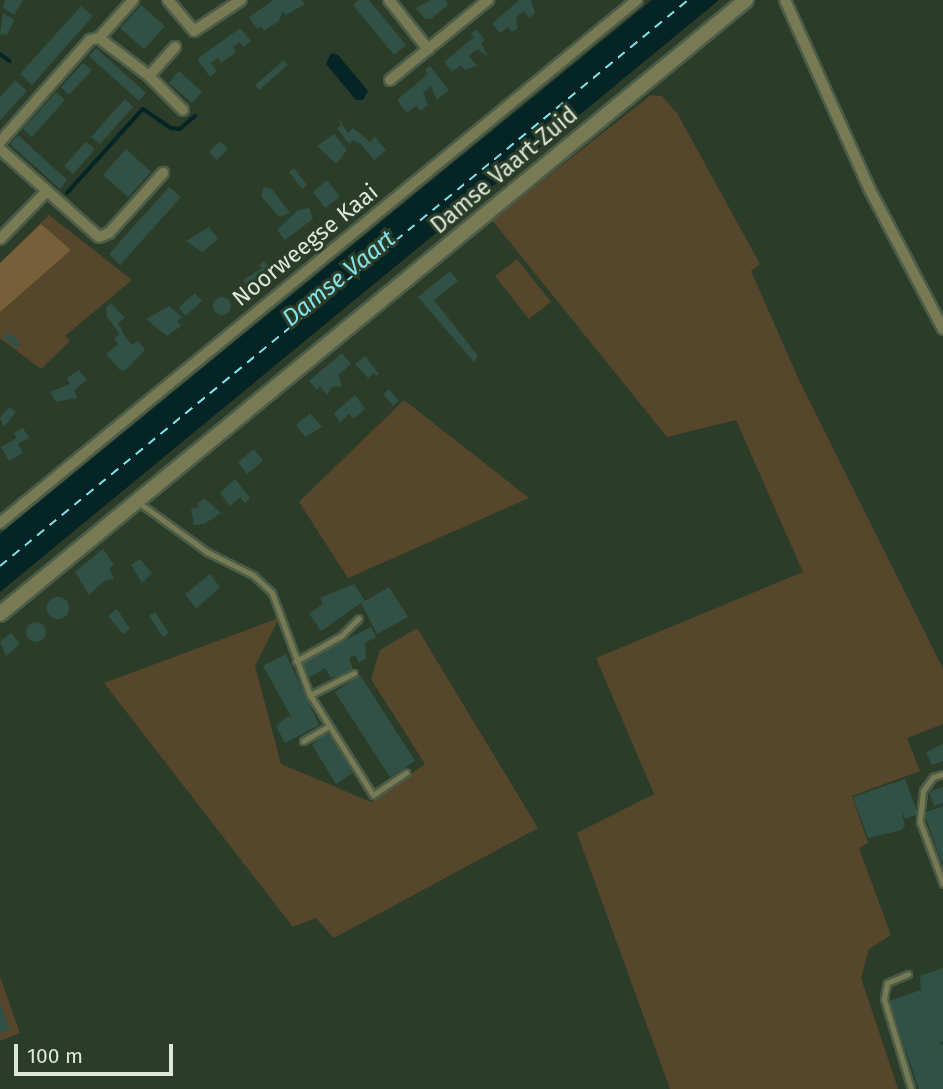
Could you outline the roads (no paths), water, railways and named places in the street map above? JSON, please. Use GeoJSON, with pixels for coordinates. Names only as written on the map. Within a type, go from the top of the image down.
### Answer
{"type":"FeatureCollection","features":[{"type":"Feature","properties":{"kind":"street"},"geometry":{"type":"LineString","coordinates":[[0,142],[90,40],[99,38],[133,0]]}},
{"type":"Feature","properties":{"kind":"street"},"geometry":{"type":"LineString","coordinates":[[168,0],[194,31],[241,0]]}},
{"type":"Feature","properties":{"kind":"street"},"geometry":{"type":"LineString","coordinates":[[389,0],[428,48]]}},
{"type":"Feature","properties":{"kind":"street"},"geometry":{"type":"LineString","coordinates":[[390,80],[488,0]]}},
{"type":"Feature","properties":{"kind":"street","name":"Noorweegse Kaai"},"geometry":{"type":"LineString","coordinates":[[0,523],[637,0]]}},
{"type":"Feature","properties":{"kind":"street","name":"Damse Vaart-Zuid"},"geometry":{"type":"LineString","coordinates":[[0,614],[746,0]]}},
{"type":"Feature","properties":{"kind":"street"},"geometry":{"type":"LineString","coordinates":[[785,0],[869,188],[943,329]]}},
{"type":"Feature","properties":{"kind":"street"},"geometry":{"type":"LineString","coordinates":[[99,38],[149,76],[183,110]]}},
{"type":"Feature","properties":{"kind":"street"},"geometry":{"type":"LineString","coordinates":[[149,76],[176,47]]}},
{"type":"Feature","properties":{"kind":"street"},"geometry":{"type":"LineString","coordinates":[[0,149],[99,237],[109,233],[163,173]]}},
{"type":"Feature","properties":{"kind":"street"},"geometry":{"type":"LineString","coordinates":[[0,239],[46,192]]}},
{"type":"Feature","properties":{"kind":"lane"},"geometry":{"type":"LineString","coordinates":[[138,502],[207,552],[263,583],[278,606],[310,695],[373,795],[406,772]]}},
{"type":"Feature","properties":{"kind":"lane"},"geometry":{"type":"LineString","coordinates":[[296,661],[341,636],[359,618]]}},
{"type":"Feature","properties":{"kind":"lane"},"geometry":{"type":"LineString","coordinates":[[310,695],[354,673]]}},
{"type":"Feature","properties":{"kind":"lane"},"geometry":{"type":"LineString","coordinates":[[303,741],[329,726]]}},
{"type":"Feature","properties":{"kind":"lane"},"geometry":{"type":"LineString","coordinates":[[943,774],[933,777],[923,790],[920,822],[943,884]]}},
{"type":"Feature","properties":{"kind":"lane"},"geometry":{"type":"LineString","coordinates":[[908,974],[887,983],[884,999],[911,1089]]}},
{"type":"Feature","properties":{"kind":"water","name":"Damse Vaart"},"geometry":{"type":"Polygon","coordinates":[[[652,0],[719,0],[0,592],[0,534],[652,0]]]}},
{"type":"Feature","properties":{"kind":"water"},"geometry":{"type":"Polygon","coordinates":[[[331,53],[338,55],[368,91],[363,100],[356,100],[326,64],[331,53]]]}},
{"type":"Feature","properties":{"kind":"waterway"},"geometry":{"type":"LineString","coordinates":[[0,54],[10,61]]}},
{"type":"Feature","properties":{"kind":"waterway"},"geometry":{"type":"LineString","coordinates":[[67,193],[143,109],[171,128],[180,129],[195,116]]}}]}
